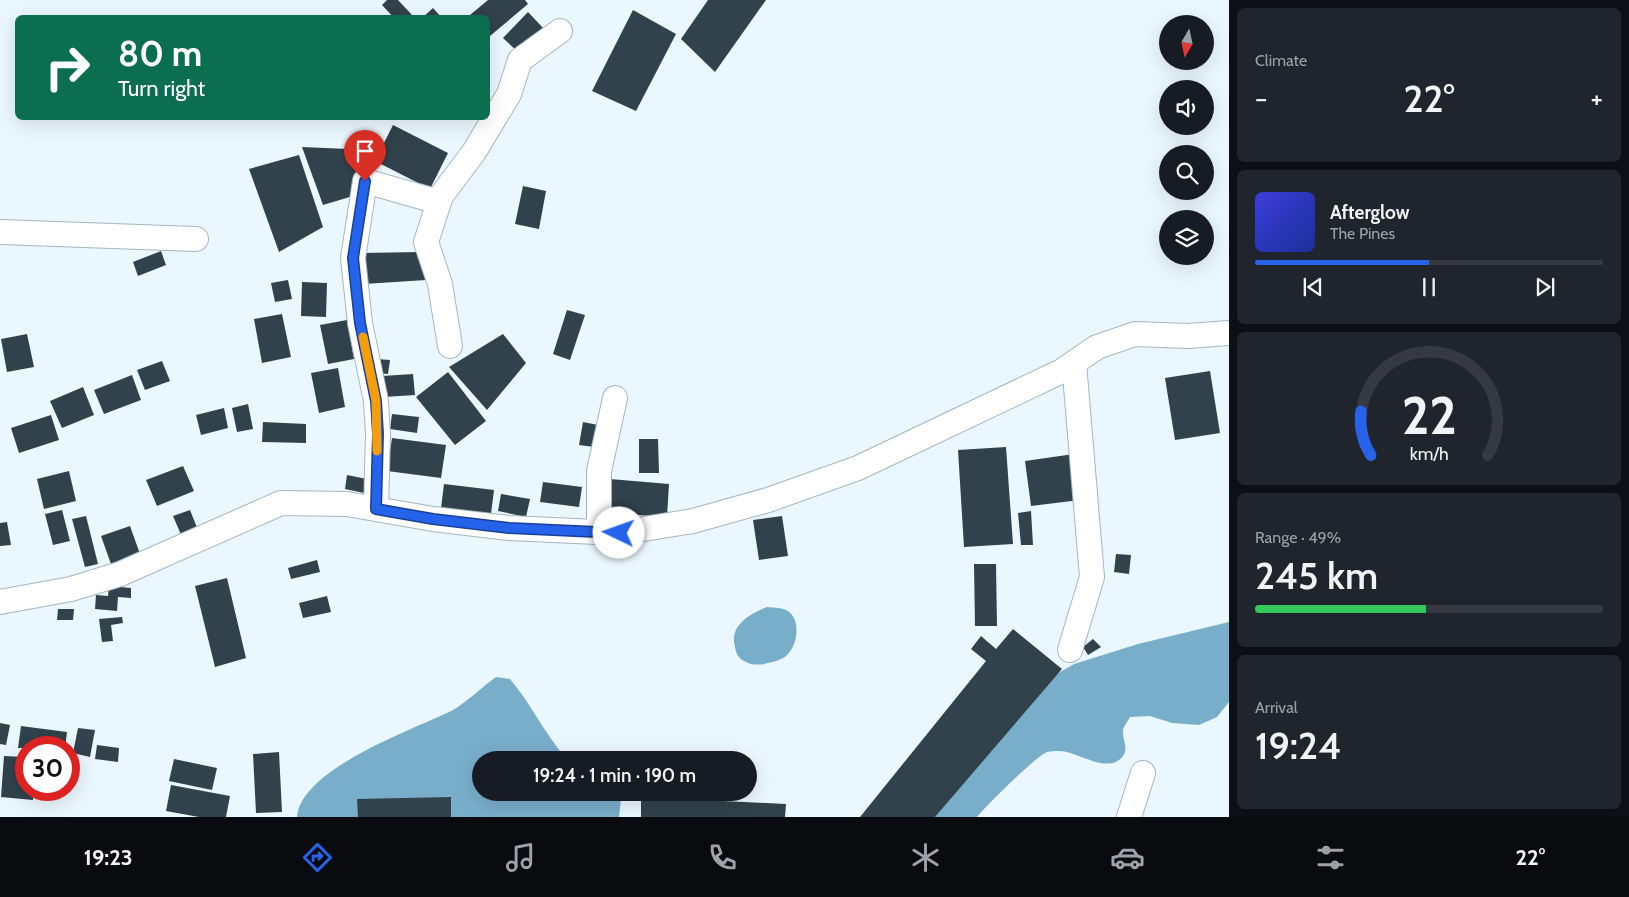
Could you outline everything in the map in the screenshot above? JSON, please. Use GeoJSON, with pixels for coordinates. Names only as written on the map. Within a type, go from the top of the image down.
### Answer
{"type":"FeatureCollection","features":[{"type":"Feature","properties":{"kind":"street"},"geometry":{"type":"LineString","coordinates":[[450,346],[440,284],[426,242],[441,196],[474,152],[509,94],[520,60],[560,31]]}},
{"type":"Feature","properties":{"kind":"street"},"geometry":{"type":"LineString","coordinates":[[376,509],[378,434],[376,401],[360,323],[353,258],[365,181],[439,202]]}},
{"type":"Feature","properties":{"kind":"street"},"geometry":{"type":"LineString","coordinates":[[0,232],[196,239]]}},
{"type":"Feature","properties":{"kind":"street"},"geometry":{"type":"LineString","coordinates":[[0,602],[71,589],[120,574],[281,504],[347,504],[433,519],[509,528],[619,533],[693,521],[768,500],[858,468],[1062,371],[1097,347],[1135,334],[1188,336],[1229,334]]}},
{"type":"Feature","properties":{"kind":"street"},"geometry":{"type":"LineString","coordinates":[[1070,650],[1092,577],[1074,364]]}},
{"type":"Feature","properties":{"kind":"street"},"geometry":{"type":"LineString","coordinates":[[599,532],[599,471],[615,398]]}},
{"type":"Feature","properties":{"kind":"street"},"geometry":{"type":"LineString","coordinates":[[1129,817],[1142,773]]}},
{"type":"Feature","properties":{"kind":"water"},"geometry":{"type":"Polygon","coordinates":[[[767,607],[784,609],[791,614],[796,625],[793,646],[783,658],[764,664],[750,664],[741,659],[735,650],[735,633],[747,617],[767,607]]]}},
{"type":"Feature","properties":{"kind":"water"},"geometry":{"type":"Polygon","coordinates":[[[1229,622],[1229,702],[1217,717],[1199,725],[1172,723],[1150,716],[1130,717],[1123,730],[1125,753],[1117,761],[1109,764],[1101,763],[1066,752],[1047,752],[1000,792],[977,817],[917,817],[1038,685],[1074,664],[1138,644],[1229,622]]]}},
{"type":"Feature","properties":{"kind":"water"},"geometry":{"type":"Polygon","coordinates":[[[496,677],[510,679],[561,751],[472,751],[472,801],[621,801],[619,817],[297,817],[302,801],[314,786],[331,772],[372,747],[453,710],[496,677]]]}},
{"type":"Feature","properties":{"kind":"building"},"geometry":{"type":"Polygon","coordinates":[[[387,0],[398,0],[412,15],[391,15],[382,5],[387,0]]]}},
{"type":"Feature","properties":{"kind":"building"},"geometry":{"type":"Polygon","coordinates":[[[488,0],[525,0],[528,4],[490,36],[490,15],[470,15],[488,0]]]}},
{"type":"Feature","properties":{"kind":"building"},"geometry":{"type":"Polygon","coordinates":[[[708,0],[766,0],[715,72],[681,39],[708,0]]]}},
{"type":"Feature","properties":{"kind":"building"},"geometry":{"type":"Polygon","coordinates":[[[433,8],[439,15],[425,15],[433,8]]]}},
{"type":"Feature","properties":{"kind":"building"},"geometry":{"type":"Polygon","coordinates":[[[633,10],[676,34],[636,111],[592,91],[633,10]]]}},
{"type":"Feature","properties":{"kind":"building"},"geometry":{"type":"Polygon","coordinates":[[[528,12],[544,29],[520,54],[503,38],[528,12]]]}},
{"type":"Feature","properties":{"kind":"building"},"geometry":{"type":"Polygon","coordinates":[[[393,125],[448,153],[430,189],[375,161],[393,125]]]}},
{"type":"Feature","properties":{"kind":"building"},"geometry":{"type":"Polygon","coordinates":[[[302,147],[372,150],[353,196],[323,205],[302,147]]]}},
{"type":"Feature","properties":{"kind":"building"},"geometry":{"type":"Polygon","coordinates":[[[299,155],[323,227],[279,252],[249,169],[299,155]]]}},
{"type":"Feature","properties":{"kind":"building"},"geometry":{"type":"Polygon","coordinates":[[[523,186],[546,191],[539,229],[515,224],[523,186]]]}},
{"type":"Feature","properties":{"kind":"building"},"geometry":{"type":"Polygon","coordinates":[[[161,251],[166,265],[138,276],[133,262],[161,251]]]}},
{"type":"Feature","properties":{"kind":"building"},"geometry":{"type":"Polygon","coordinates":[[[420,252],[426,280],[364,284],[361,253],[420,252]]]}},
{"type":"Feature","properties":{"kind":"building"},"geometry":{"type":"Polygon","coordinates":[[[288,280],[292,299],[275,302],[271,283],[288,280]]]}},
{"type":"Feature","properties":{"kind":"building"},"geometry":{"type":"Polygon","coordinates":[[[302,282],[327,283],[326,317],[301,316],[302,282]]]}},
{"type":"Feature","properties":{"kind":"building"},"geometry":{"type":"Polygon","coordinates":[[[567,310],[585,315],[570,360],[553,354],[567,310]]]}},
{"type":"Feature","properties":{"kind":"building"},"geometry":{"type":"Polygon","coordinates":[[[282,314],[291,357],[262,363],[254,319],[282,314]]]}},
{"type":"Feature","properties":{"kind":"building"},"geometry":{"type":"Polygon","coordinates":[[[347,320],[354,359],[328,364],[320,325],[347,320]]]}},
{"type":"Feature","properties":{"kind":"building"},"geometry":{"type":"Polygon","coordinates":[[[27,334],[34,367],[7,372],[1,339],[27,334]]]}},
{"type":"Feature","properties":{"kind":"building"},"geometry":{"type":"Polygon","coordinates":[[[503,334],[526,363],[487,410],[449,367],[503,334]]]}},
{"type":"Feature","properties":{"kind":"building"},"geometry":{"type":"Polygon","coordinates":[[[377,359],[390,360],[388,374],[375,373],[377,359]]]}},
{"type":"Feature","properties":{"kind":"building"},"geometry":{"type":"Polygon","coordinates":[[[162,361],[170,381],[145,390],[137,370],[162,361]]]}},
{"type":"Feature","properties":{"kind":"building"},"geometry":{"type":"Polygon","coordinates":[[[338,368],[345,407],[319,413],[311,373],[338,368]]]}},
{"type":"Feature","properties":{"kind":"building"},"geometry":{"type":"Polygon","coordinates":[[[1210,371],[1220,433],[1175,440],[1165,378],[1210,371]]]}},
{"type":"Feature","properties":{"kind":"building"},"geometry":{"type":"Polygon","coordinates":[[[448,372],[486,421],[455,445],[416,397],[448,372]]]}},
{"type":"Feature","properties":{"kind":"building"},"geometry":{"type":"Polygon","coordinates":[[[413,374],[415,395],[384,397],[382,376],[413,374]]]}},
{"type":"Feature","properties":{"kind":"building"},"geometry":{"type":"Polygon","coordinates":[[[132,375],[141,400],[104,414],[94,390],[132,375]]]}},
{"type":"Feature","properties":{"kind":"building"},"geometry":{"type":"Polygon","coordinates":[[[83,387],[94,415],[62,428],[50,401],[83,387]]]}},
{"type":"Feature","properties":{"kind":"building"},"geometry":{"type":"Polygon","coordinates":[[[248,404],[253,429],[237,432],[232,408],[248,404]]]}},
{"type":"Feature","properties":{"kind":"building"},"geometry":{"type":"Polygon","coordinates":[[[224,408],[228,428],[201,435],[196,415],[224,408]]]}},
{"type":"Feature","properties":{"kind":"building"},"geometry":{"type":"Polygon","coordinates":[[[392,414],[419,417],[417,433],[390,429],[392,414]]]}},
{"type":"Feature","properties":{"kind":"building"},"geometry":{"type":"Polygon","coordinates":[[[51,415],[59,440],[19,453],[11,428],[51,415]]]}},
{"type":"Feature","properties":{"kind":"building"},"geometry":{"type":"Polygon","coordinates":[[[263,422],[306,424],[306,443],[262,442],[263,422]]]}},
{"type":"Feature","properties":{"kind":"building"},"geometry":{"type":"Polygon","coordinates":[[[583,422],[598,425],[594,447],[579,445],[583,422]]]}},
{"type":"Feature","properties":{"kind":"building"},"geometry":{"type":"Polygon","coordinates":[[[392,438],[446,445],[441,478],[387,471],[392,438]]]}},
{"type":"Feature","properties":{"kind":"building"},"geometry":{"type":"Polygon","coordinates":[[[639,439],[658,439],[659,473],[639,473],[639,439]]]}},
{"type":"Feature","properties":{"kind":"building"},"geometry":{"type":"Polygon","coordinates":[[[1006,447],[1013,544],[964,547],[958,450],[1006,447]]]}},
{"type":"Feature","properties":{"kind":"building"},"geometry":{"type":"Polygon","coordinates":[[[1074,454],[1080,500],[1031,506],[1025,461],[1074,454]]]}},
{"type":"Feature","properties":{"kind":"building"},"geometry":{"type":"Polygon","coordinates":[[[183,466],[194,491],[157,506],[146,480],[183,466]]]}},
{"type":"Feature","properties":{"kind":"building"},"geometry":{"type":"Polygon","coordinates":[[[69,471],[76,501],[44,509],[37,479],[69,471]]]}},
{"type":"Feature","properties":{"kind":"building"},"geometry":{"type":"Polygon","coordinates":[[[347,475],[367,479],[364,493],[345,489],[347,475]]]}},
{"type":"Feature","properties":{"kind":"building"},"geometry":{"type":"Polygon","coordinates":[[[610,479],[669,484],[667,517],[608,513],[610,479]]]}},
{"type":"Feature","properties":{"kind":"building"},"geometry":{"type":"Polygon","coordinates":[[[543,482],[582,487],[579,507],[540,502],[543,482]]]}},
{"type":"Feature","properties":{"kind":"building"},"geometry":{"type":"Polygon","coordinates":[[[444,484],[494,490],[491,514],[441,508],[444,484]]]}},
{"type":"Feature","properties":{"kind":"building"},"geometry":{"type":"Polygon","coordinates":[[[501,494],[530,499],[526,517],[498,511],[501,494]]]}},
{"type":"Feature","properties":{"kind":"building"},"geometry":{"type":"Polygon","coordinates":[[[62,510],[70,541],[53,545],[45,514],[62,510]]]}},
{"type":"Feature","properties":{"kind":"building"},"geometry":{"type":"Polygon","coordinates":[[[190,510],[198,530],[182,537],[173,516],[190,510]]]}},
{"type":"Feature","properties":{"kind":"building"},"geometry":{"type":"Polygon","coordinates":[[[1031,511],[1033,545],[1021,545],[1018,513],[1031,511]]]}},
{"type":"Feature","properties":{"kind":"building"},"geometry":{"type":"Polygon","coordinates":[[[86,516],[98,564],[85,567],[72,519],[86,516]]]}},
{"type":"Feature","properties":{"kind":"building"},"geometry":{"type":"Polygon","coordinates":[[[782,516],[788,556],[759,560],[753,520],[782,516]]]}},
{"type":"Feature","properties":{"kind":"building"},"geometry":{"type":"Polygon","coordinates":[[[7,522],[11,545],[0,546],[0,523],[7,522]]]}},
{"type":"Feature","properties":{"kind":"building"},"geometry":{"type":"Polygon","coordinates":[[[130,526],[140,554],[111,564],[101,536],[130,526]]]}},
{"type":"Feature","properties":{"kind":"building"},"geometry":{"type":"Polygon","coordinates":[[[1116,554],[1131,555],[1129,574],[1114,572],[1116,554]]]}},
{"type":"Feature","properties":{"kind":"building"},"geometry":{"type":"Polygon","coordinates":[[[317,560],[320,572],[291,579],[288,568],[317,560]]]}},
{"type":"Feature","properties":{"kind":"building"},"geometry":{"type":"Polygon","coordinates":[[[974,564],[996,564],[997,626],[975,626],[974,564]]]}},
{"type":"Feature","properties":{"kind":"building"},"geometry":{"type":"Polygon","coordinates":[[[227,578],[246,658],[215,667],[195,586],[227,578]]]}},
{"type":"Feature","properties":{"kind":"building"},"geometry":{"type":"Polygon","coordinates":[[[109,586],[131,588],[131,598],[118,597],[117,611],[95,609],[96,595],[108,596],[109,586]]]}},
{"type":"Feature","properties":{"kind":"building"},"geometry":{"type":"Polygon","coordinates":[[[327,596],[331,612],[303,618],[299,603],[327,596]]]}},
{"type":"Feature","properties":{"kind":"building"},"geometry":{"type":"Polygon","coordinates":[[[58,609],[74,609],[73,620],[57,620],[58,609]]]}},
{"type":"Feature","properties":{"kind":"building"},"geometry":{"type":"Polygon","coordinates":[[[122,617],[123,623],[111,625],[113,641],[102,642],[99,619],[122,617]]]}},
{"type":"Feature","properties":{"kind":"building"},"geometry":{"type":"Polygon","coordinates":[[[1013,629],[1062,669],[935,817],[860,817],[986,661],[971,649],[981,636],[996,649],[1013,629]]]}},
{"type":"Feature","properties":{"kind":"building"},"geometry":{"type":"Polygon","coordinates":[[[1093,639],[1101,647],[1088,655],[1083,647],[1093,639]]]}},
{"type":"Feature","properties":{"kind":"building"},"geometry":{"type":"Polygon","coordinates":[[[0,723],[10,725],[6,745],[0,744],[0,723]]]}},
{"type":"Feature","properties":{"kind":"building"},"geometry":{"type":"Polygon","coordinates":[[[21,726],[67,732],[66,736],[20,736],[21,726]]]}},
{"type":"Feature","properties":{"kind":"building"},"geometry":{"type":"Polygon","coordinates":[[[78,728],[95,730],[90,757],[80,755],[80,736],[76,736],[78,728]]]}},
{"type":"Feature","properties":{"kind":"building"},"geometry":{"type":"Polygon","coordinates":[[[97,745],[119,748],[118,762],[95,759],[97,745]]]}},
{"type":"Feature","properties":{"kind":"building"},"geometry":{"type":"Polygon","coordinates":[[[279,752],[282,812],[256,813],[253,754],[279,752]]]}},
{"type":"Feature","properties":{"kind":"building"},"geometry":{"type":"Polygon","coordinates":[[[4,756],[15,756],[15,798],[1,797],[4,756]]]}},
{"type":"Feature","properties":{"kind":"building"},"geometry":{"type":"Polygon","coordinates":[[[174,759],[217,768],[212,790],[169,781],[174,759]]]}},
{"type":"Feature","properties":{"kind":"building"},"geometry":{"type":"Polygon","coordinates":[[[171,785],[230,796],[226,817],[199,817],[166,811],[171,785]]]}},
{"type":"Feature","properties":{"kind":"building"},"geometry":{"type":"Polygon","coordinates":[[[451,797],[451,817],[358,817],[357,799],[451,797]]]}},
{"type":"Feature","properties":{"kind":"building"},"geometry":{"type":"Polygon","coordinates":[[[641,801],[724,801],[786,804],[785,817],[641,817],[641,801]]]}},
{"type":"Feature","properties":{"kind":"slow traffic"},"geometry":{"type":"LineString","coordinates":[[363,337],[376,401],[377,451]]}},
{"type":"Feature","properties":{"kind":"route"},"geometry":{"type":"LineString","coordinates":[[365,181],[353,258],[360,323],[376,401],[378,434],[376,509],[433,519],[509,528],[619,533]]}}]}
